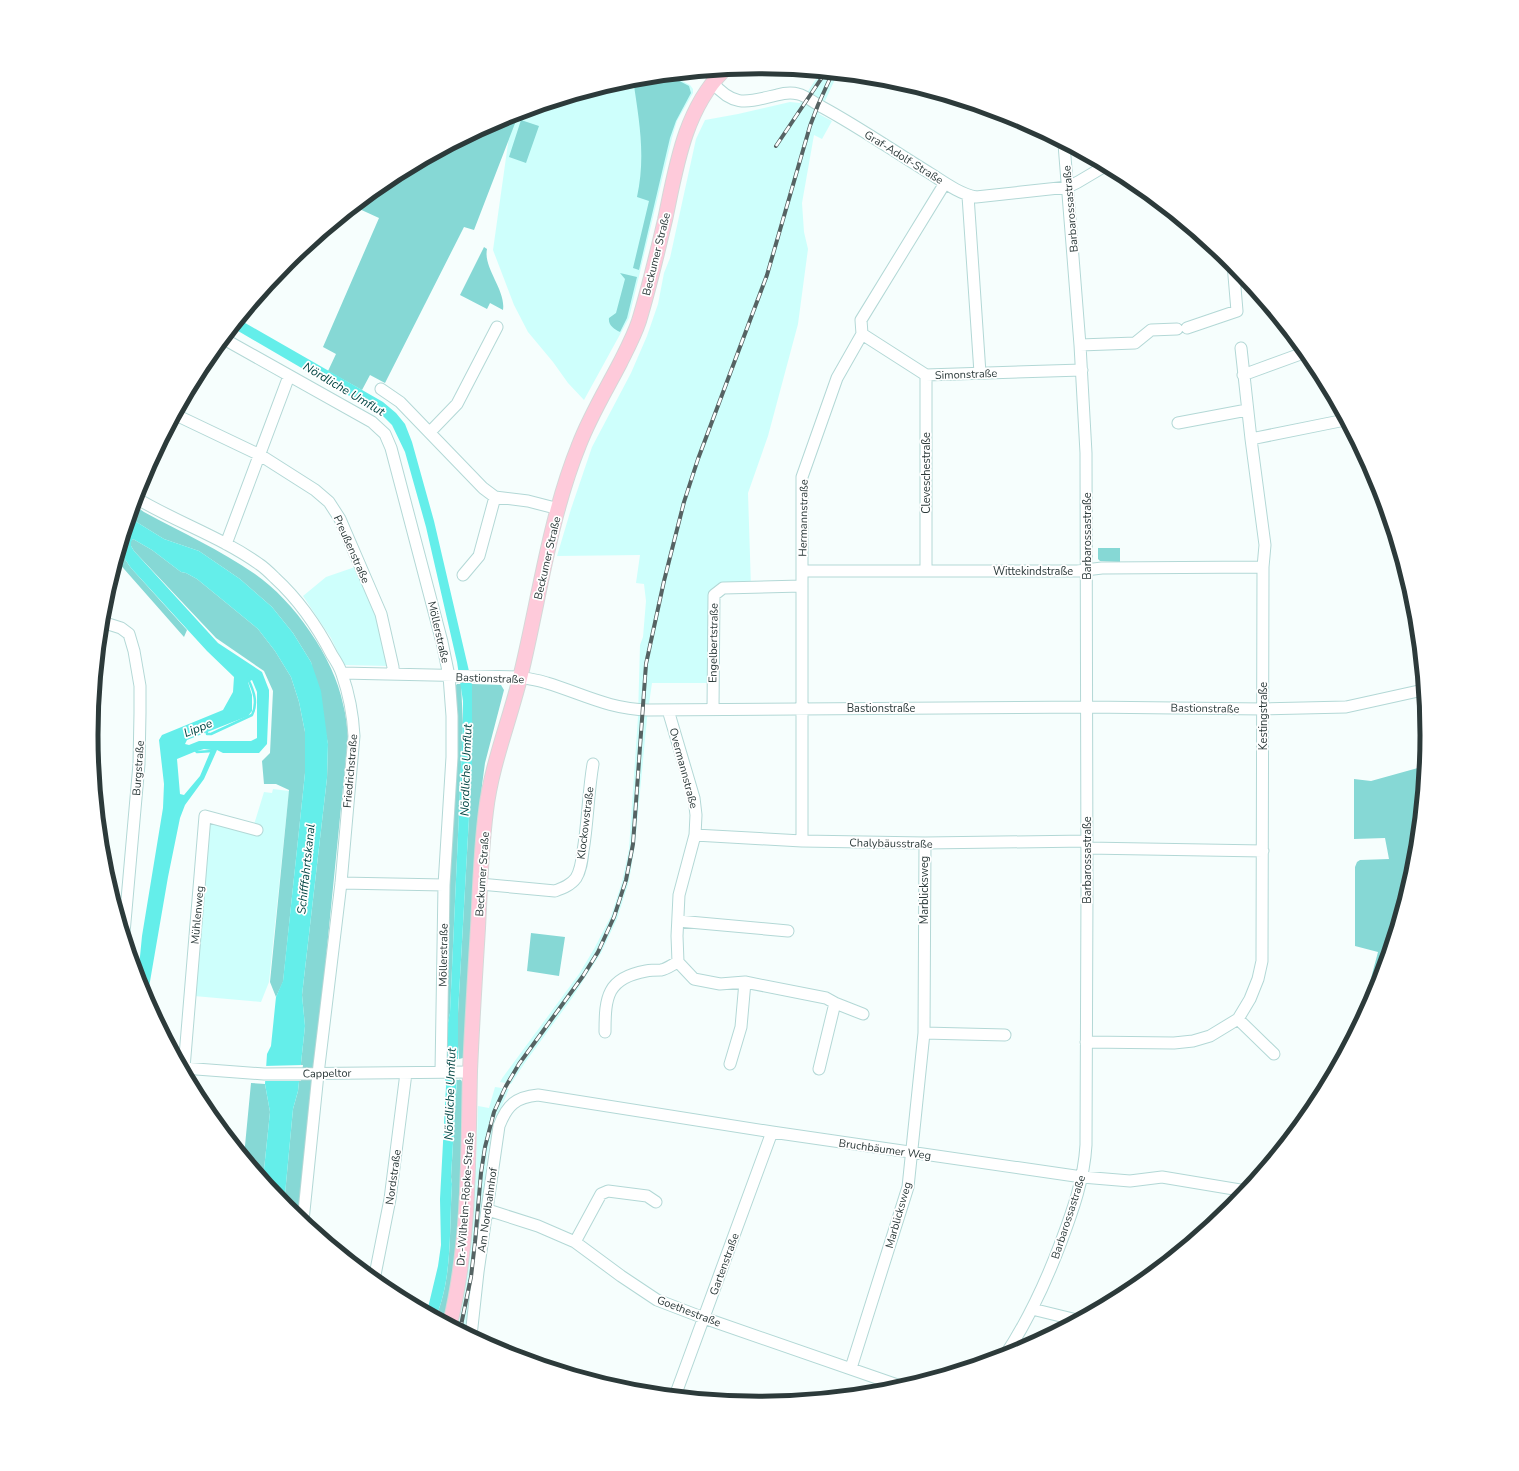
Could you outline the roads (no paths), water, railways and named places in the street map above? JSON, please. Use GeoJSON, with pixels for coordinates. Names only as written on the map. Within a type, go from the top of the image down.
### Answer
{"type":"FeatureCollection","features":[{"type":"Feature","properties":{"kind":"main road","name":"Beckumer Straße"},"geometry":{"type":"LineString","coordinates":[[465,1072],[486,811],[490,790],[520,677],[559,508],[571,467],[580,441],[638,325],[682,144],[708,77]]}},
{"type":"Feature","properties":{"kind":"main road","name":"Dr.-Wilhelm-Röpke-Straße"},"geometry":{"type":"LineString","coordinates":[[451,1320],[458,1292],[465,1229],[469,1168],[465,1072]]}},
{"type":"Feature","properties":{"kind":"street","name":"Graf-Adolf-Straße"},"geometry":{"type":"LineString","coordinates":[[708,77],[720,92],[729,98],[740,101],[750,101],[786,93],[797,94],[832,112],[968,196]]}},
{"type":"Feature","properties":{"kind":"street","name":"Barbarossastraße"},"geometry":{"type":"LineString","coordinates":[[1009,1348],[1032,1309],[1048,1274],[1072,1212],[1082,1178],[1086,1145],[1087,569],[1085,423],[1064,149]]}},
{"type":"Feature","properties":{"kind":"street"},"geometry":{"type":"LineString","coordinates":[[980,373],[968,196],[976,197],[1068,187],[1100,169]]}},
{"type":"Feature","properties":{"kind":"street","name":"Hermannstraße"},"geometry":{"type":"LineString","coordinates":[[802,842],[802,477],[837,378],[862,334],[861,320],[945,183]]}},
{"type":"Feature","properties":{"kind":"street"},"geometry":{"type":"LineString","coordinates":[[1080,345],[1135,343],[1151,330],[1182,328],[1236,311],[1234,275]]}},
{"type":"Feature","properties":{"kind":"street"},"geometry":{"type":"LineString","coordinates":[[430,432],[457,404],[497,327]]}},
{"type":"Feature","properties":{"kind":"street","name":"Simonstraße"},"geometry":{"type":"LineString","coordinates":[[862,334],[926,375],[1082,370]]}},
{"type":"Feature","properties":{"kind":"street","name":"Möllerstraße"},"geometry":{"type":"LineString","coordinates":[[229,342],[372,422],[381,429],[388,440],[452,676],[452,757],[444,885],[443,1072]]}},
{"type":"Feature","properties":{"kind":"street","name":"Kestingstraße"},"geometry":{"type":"LineString","coordinates":[[1086,1042],[1174,1043],[1193,1041],[1210,1036],[1238,1019],[1250,999],[1258,979],[1262,962],[1263,568],[1266,545],[1247,410],[1241,348]]}},
{"type":"Feature","properties":{"kind":"street"},"geometry":{"type":"LineString","coordinates":[[1243,375],[1300,354]]}},
{"type":"Feature","properties":{"kind":"street","name":"Cleveschestraße"},"geometry":{"type":"LineString","coordinates":[[926,375],[926,571]]}},
{"type":"Feature","properties":{"kind":"street"},"geometry":{"type":"LineString","coordinates":[[226,544],[289,376]]}},
{"type":"Feature","properties":{"kind":"street"},"geometry":{"type":"LineString","coordinates":[[381,389],[400,402],[483,488],[495,497],[528,501],[559,508]]}},
{"type":"Feature","properties":{"kind":"street"},"geometry":{"type":"LineString","coordinates":[[1178,423],[1247,410]]}},
{"type":"Feature","properties":{"kind":"street","name":"Preußenstraße"},"geometry":{"type":"LineString","coordinates":[[180,417],[260,455],[315,490],[336,510],[381,614],[393,667],[393,674]]}},
{"type":"Feature","properties":{"kind":"street"},"geometry":{"type":"LineString","coordinates":[[1251,439],[1341,421]]}},
{"type":"Feature","properties":{"kind":"street"},"geometry":{"type":"LineString","coordinates":[[463,575],[479,556],[495,497]]}},
{"type":"Feature","properties":{"kind":"street","name":"Friedrichstraße"},"geometry":{"type":"LineString","coordinates":[[141,501],[226,544],[260,564],[285,587],[301,604],[322,636],[342,673],[353,721],[354,736],[341,883],[303,1213]]}},
{"type":"Feature","properties":{"kind":"street","name":"Wittekindstraße"},"geometry":{"type":"LineString","coordinates":[[802,571],[1077,571],[1102,568],[1263,568]]}},
{"type":"Feature","properties":{"kind":"street","name":"Engelbertstraße"},"geometry":{"type":"LineString","coordinates":[[713,710],[714,595],[723,588],[802,586]]}},
{"type":"Feature","properties":{"kind":"street","name":"Burgstraße"},"geometry":{"type":"LineString","coordinates":[[108,624],[121,628],[129,634],[134,651],[140,686],[139,764],[125,921]]}},
{"type":"Feature","properties":{"kind":"street","name":"Bastionstraße"},"geometry":{"type":"LineString","coordinates":[[342,673],[520,677],[547,683],[606,704],[623,708],[668,710],[1087,707],[1263,709],[1346,707],[1420,691]]}},
{"type":"Feature","properties":{"kind":"street","name":"Overmannstraße"},"geometry":{"type":"LineString","coordinates":[[668,710],[694,798],[696,815],[695,834],[679,895],[678,962]]}},
{"type":"Feature","properties":{"kind":"street","name":"Klockowstraße"},"geometry":{"type":"LineString","coordinates":[[480,884],[555,891],[566,887],[575,878],[580,868],[585,837],[593,764]]}},
{"type":"Feature","properties":{"kind":"street","name":"Mühlenweg"},"geometry":{"type":"LineString","coordinates":[[184,1060],[205,816],[257,830]]}},
{"type":"Feature","properties":{"kind":"street","name":"Chalybäusstraße"},"geometry":{"type":"LineString","coordinates":[[695,834],[802,842],[1087,845],[1263,851]]}},
{"type":"Feature","properties":{"kind":"street","name":"Marblicksweg"},"geometry":{"type":"LineString","coordinates":[[851,1368],[908,1186],[924,1032],[925,843]]}},
{"type":"Feature","properties":{"kind":"street"},"geometry":{"type":"LineString","coordinates":[[341,883],[444,885]]}},
{"type":"Feature","properties":{"kind":"street"},"geometry":{"type":"LineString","coordinates":[[678,921],[788,931]]}},
{"type":"Feature","properties":{"kind":"street"},"geometry":{"type":"LineString","coordinates":[[605,1032],[606,1002],[610,992],[616,984],[625,977],[648,970],[663,970],[678,962],[694,978],[720,984],[745,982],[826,998],[835,1004],[863,1014]]}},
{"type":"Feature","properties":{"kind":"street"},"geometry":{"type":"LineString","coordinates":[[730,1064],[741,1027],[745,982]]}},
{"type":"Feature","properties":{"kind":"street"},"geometry":{"type":"LineString","coordinates":[[819,1069],[835,1004]]}},
{"type":"Feature","properties":{"kind":"street"},"geometry":{"type":"LineString","coordinates":[[1238,1019],[1274,1054]]}},
{"type":"Feature","properties":{"kind":"street"},"geometry":{"type":"LineString","coordinates":[[924,1032],[1005,1035]]}},
{"type":"Feature","properties":{"kind":"street","name":"Cappeltor"},"geometry":{"type":"LineString","coordinates":[[188,1068],[264,1074],[465,1072]]}},
{"type":"Feature","properties":{"kind":"street","name":"Nordstraße"},"geometry":{"type":"LineString","coordinates":[[375,1274],[390,1199],[406,1073]]}},
{"type":"Feature","properties":{"kind":"street","name":"Bruchbäumer Weg"},"geometry":{"type":"LineString","coordinates":[[525,1096],[538,1095],[772,1132],[1082,1178],[1130,1181],[1162,1177],[1240,1190]]}},
{"type":"Feature","properties":{"kind":"street","name":"Am Nordbahnhof"},"geometry":{"type":"LineString","coordinates":[[472,1331],[478,1272],[499,1126],[504,1113],[512,1104],[525,1096]]}},
{"type":"Feature","properties":{"kind":"street","name":"Gartenstraße"},"geometry":{"type":"LineString","coordinates":[[677,1391],[772,1132]]}},
{"type":"Feature","properties":{"kind":"street"},"geometry":{"type":"LineString","coordinates":[[575,1242],[601,1194],[608,1191],[647,1196],[656,1202]]}},
{"type":"Feature","properties":{"kind":"street","name":"Goethestraße"},"geometry":{"type":"LineString","coordinates":[[488,1210],[538,1226],[575,1242],[657,1300],[704,1318],[893,1383]]}},
{"type":"Feature","properties":{"kind":"street"},"geometry":{"type":"LineString","coordinates":[[1032,1309],[1071,1319]]}},
{"type":"Feature","properties":{"kind":"water","name":"Nördliche Umflut"},"geometry":{"type":"Polygon","coordinates":[[[244,322],[383,402],[396,413],[405,424],[412,442],[434,521],[472,684],[472,764],[458,1013],[458,1058],[451,1177],[449,1252],[445,1285],[437,1313],[428,1307],[438,1266],[441,1245],[440,1199],[446,1086],[445,1038],[450,1012],[463,701],[457,662],[426,527],[405,452],[392,425],[382,415],[237,330],[244,322]]]}},
{"type":"Feature","properties":{"kind":"water"},"geometry":{"type":"Polygon","coordinates":[[[134,520],[164,539],[199,551],[240,579],[272,607],[293,633],[311,662],[321,691],[328,744],[327,778],[302,995],[305,1026],[298,1091],[293,1109],[285,1196],[264,1174],[270,1112],[265,1084],[267,1054],[271,1046],[276,997],[283,981],[305,773],[305,732],[299,702],[291,677],[275,651],[258,629],[197,579],[181,572],[152,550],[133,539],[131,546],[134,551],[218,643],[262,672],[269,690],[267,744],[259,753],[223,753],[217,750],[204,779],[185,805],[180,818],[168,877],[149,990],[139,965],[142,936],[163,808],[164,784],[159,740],[162,735],[223,710],[233,692],[234,677],[207,651],[131,568],[123,557],[134,520]],[[252,680],[248,682],[252,695],[252,711],[248,716],[187,740],[185,744],[189,745],[199,741],[251,741],[257,738],[257,692],[252,680]],[[204,749],[177,759],[180,794],[184,795],[200,776],[211,750],[204,749]]]}},
{"type":"Feature","properties":{"kind":"waterway","name":"Lippe"},"geometry":{"type":"LineString","coordinates":[[206,729],[207,734],[211,734],[252,715],[255,702],[252,688],[248,679]]}},
{"type":"Feature","properties":{"kind":"waterway"},"geometry":{"type":"LineString","coordinates":[[195,750],[197,752],[213,751]]}},
{"type":"Feature","properties":{"kind":"railway"},"geometry":{"type":"LineString","coordinates":[[776,146],[822,77]]}},
{"type":"Feature","properties":{"kind":"railway"},"geometry":{"type":"LineString","coordinates":[[461,1326],[471,1277],[485,1147],[494,1112],[506,1086],[519,1064],[583,976],[598,952],[614,917],[626,880],[633,844],[646,664],[664,581],[684,502],[698,459],[767,275],[810,126],[830,78]]}},
{"type":"Feature","properties":{"kind":"water label","name":"Schifffahrtskanal"},"geometry":{"type":"Point","coordinates":[306,869]}}]}
